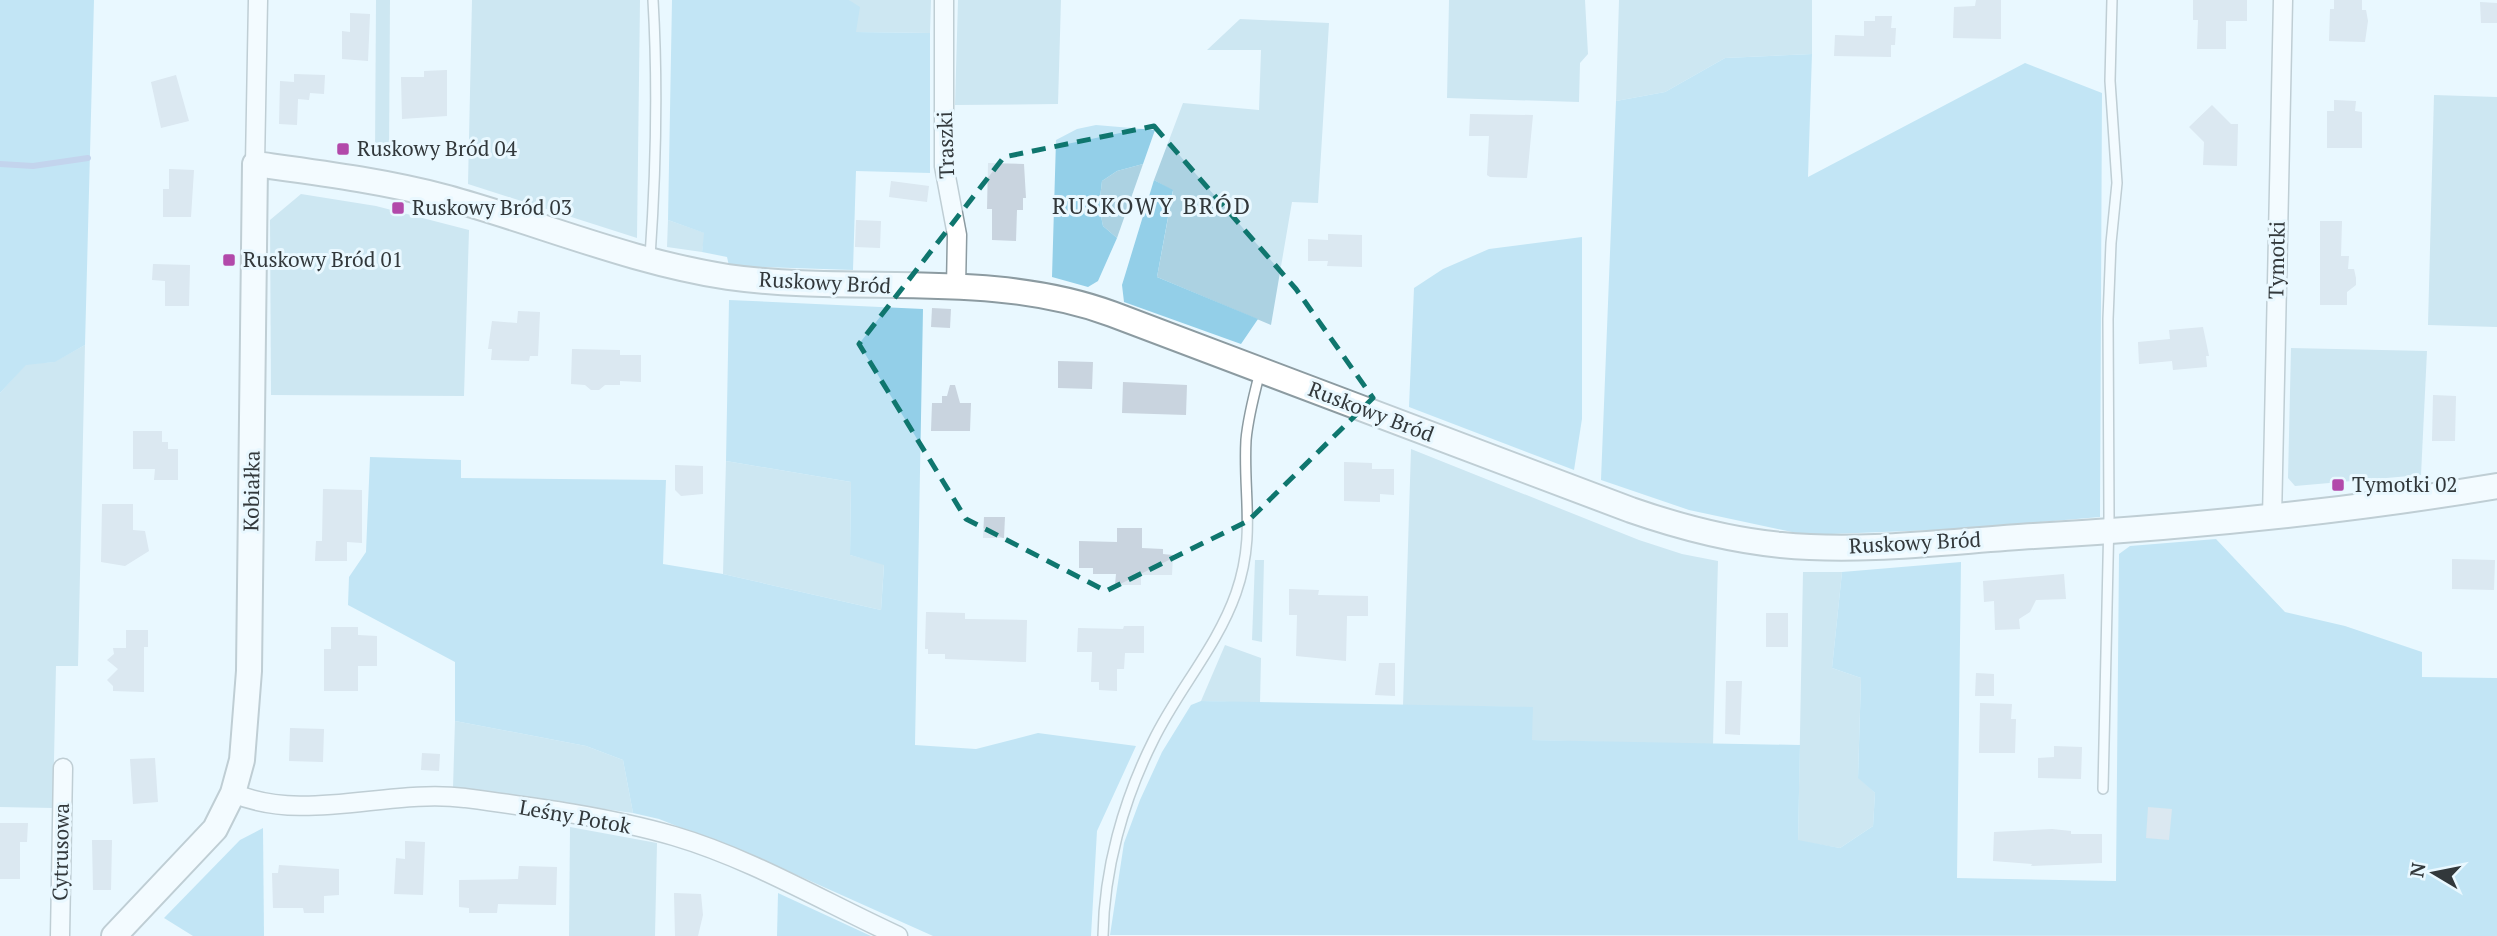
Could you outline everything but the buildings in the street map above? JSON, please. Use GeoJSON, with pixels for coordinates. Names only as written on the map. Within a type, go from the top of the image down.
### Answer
{"type":"FeatureCollection","features":[{"type":"Feature","properties":{"kind":"street","name":"Kobiałka"},"geometry":{"type":"LineString","coordinates":[[114,936],[204,842],[233,793],[246,738],[250,671],[258,0]]}},
{"type":"Feature","properties":{"kind":"street","name":"Traszki"},"geometry":{"type":"LineString","coordinates":[[944,0],[944,166],[957,235],[956,288]]}},
{"type":"Feature","properties":{"kind":"street","name":"Tymotki"},"geometry":{"type":"LineString","coordinates":[[2272,519],[2283,0]]}},
{"type":"Feature","properties":{"kind":"street","name":"Ruskowy Bród"},"geometry":{"type":"LineString","coordinates":[[255,163],[415,190],[649,262],[729,277],[785,283],[956,288],[1038,294],[1085,304],[1631,510],[1715,534],[1784,545],[1842,546],[2108,532],[2272,519],[2497,486]]}},
{"type":"Feature","properties":{"kind":"street","name":"Cytrusowa"},"geometry":{"type":"LineString","coordinates":[[60,936],[63,768]]}},
{"type":"Feature","properties":{"kind":"street","name":"Leśny Potok"},"geometry":{"type":"LineString","coordinates":[[233,793],[255,803],[284,806],[428,796],[462,798],[636,827],[698,844],[760,870],[898,936]]}},
{"type":"Feature","properties":{"kind":"lane"},"geometry":{"type":"LineString","coordinates":[[649,262],[655,175],[653,0]]}},
{"type":"Feature","properties":{"kind":"lane"},"geometry":{"type":"LineString","coordinates":[[2103,789],[2108,532],[2108,332],[2111,243],[2117,183],[2110,82],[2112,0]]}},
{"type":"Feature","properties":{"kind":"lane"},"geometry":{"type":"LineString","coordinates":[[1103,936],[1108,873],[1119,829],[1153,741],[1195,672],[1236,595],[1245,565],[1249,518],[1246,443],[1249,414],[1260,370]]}},
{"type":"Feature","properties":{"kind":"highlighted area"},"geometry":{"type":"Polygon","coordinates":[[[1154,126],[1296,289],[1373,398],[1248,521],[1106,591],[966,519],[859,344],[1004,157],[1154,126]]]}},
{"type":"Feature","properties":{"kind":"shaded area"},"geometry":{"type":"Polygon","coordinates":[[[0,0],[94,0],[85,345],[55,362],[26,365],[0,393],[0,0]]]}},
{"type":"Feature","properties":{"kind":"shaded area"},"geometry":{"type":"Polygon","coordinates":[[[376,0],[390,0],[389,156],[375,154],[376,0]]]}},
{"type":"Feature","properties":{"kind":"shaded area"},"geometry":{"type":"Polygon","coordinates":[[[472,0],[640,0],[637,238],[468,184],[472,0]]]}},
{"type":"Feature","properties":{"kind":"shaded area"},"geometry":{"type":"Polygon","coordinates":[[[672,0],[849,0],[860,7],[856,32],[930,33],[930,173],[856,171],[853,270],[729,266],[727,257],[702,252],[704,233],[668,220],[672,0]]]}},
{"type":"Feature","properties":{"kind":"shaded area"},"geometry":{"type":"Polygon","coordinates":[[[849,0],[931,0],[930,33],[856,32],[849,0]]]}},
{"type":"Feature","properties":{"kind":"shaded area"},"geometry":{"type":"Polygon","coordinates":[[[958,0],[1061,0],[1058,104],[955,105],[958,0]]]}},
{"type":"Feature","properties":{"kind":"shaded area"},"geometry":{"type":"Polygon","coordinates":[[[1449,0],[1585,0],[1588,54],[1580,63],[1579,102],[1447,98],[1449,0]]]}},
{"type":"Feature","properties":{"kind":"shaded area"},"geometry":{"type":"Polygon","coordinates":[[[1619,0],[1812,0],[1812,54],[1725,58],[1665,92],[1616,101],[1619,0]]]}},
{"type":"Feature","properties":{"kind":"shaded area"},"geometry":{"type":"Polygon","coordinates":[[[1240,19],[1329,23],[1318,203],[1292,202],[1271,325],[1157,277],[1173,191],[1154,180],[1183,103],[1259,110],[1261,50],[1207,50],[1240,19]]]}},
{"type":"Feature","properties":{"kind":"shaded area"},"geometry":{"type":"Polygon","coordinates":[[[1812,54],[1808,177],[2025,63],[2102,93],[2100,517],[1959,529],[1806,535],[1689,510],[1601,480],[1616,101],[1665,92],[1725,58],[1812,54]]]}},
{"type":"Feature","properties":{"kind":"shaded area"},"geometry":{"type":"Polygon","coordinates":[[[2434,95],[2497,97],[2497,327],[2428,325],[2434,95]]]}},
{"type":"Feature","properties":{"kind":"shaded area"},"geometry":{"type":"Polygon","coordinates":[[[1096,125],[1155,130],[1143,164],[1117,171],[1102,181],[1099,206],[1103,226],[1117,238],[1098,281],[1088,287],[1052,277],[1056,140],[1077,129],[1096,125]]]}},
{"type":"Feature","properties":{"kind":"shaded area"},"geometry":{"type":"Polygon","coordinates":[[[1143,164],[1117,238],[1103,226],[1099,206],[1102,181],[1117,171],[1143,164]]]}},
{"type":"Feature","properties":{"kind":"shaded area"},"geometry":{"type":"Polygon","coordinates":[[[1154,180],[1173,190],[1157,277],[1258,319],[1241,344],[1124,302],[1122,285],[1154,180]]]}},
{"type":"Feature","properties":{"kind":"shaded area"},"geometry":{"type":"Polygon","coordinates":[[[301,194],[376,206],[469,230],[464,396],[271,395],[270,220],[301,194]]]}},
{"type":"Feature","properties":{"kind":"shaded area"},"geometry":{"type":"Polygon","coordinates":[[[668,220],[705,233],[702,252],[667,247],[668,220]]]}},
{"type":"Feature","properties":{"kind":"shaded area"},"geometry":{"type":"Polygon","coordinates":[[[1582,237],[1582,419],[1574,470],[1409,407],[1414,288],[1443,269],[1489,249],[1582,237]]]}},
{"type":"Feature","properties":{"kind":"shaded area"},"geometry":{"type":"Polygon","coordinates":[[[729,300],[923,309],[915,745],[976,749],[1038,733],[1136,746],[1097,831],[1091,936],[933,936],[779,867],[659,819],[633,813],[623,760],[586,746],[455,721],[455,662],[348,605],[349,577],[366,552],[370,457],[461,460],[461,478],[666,480],[663,564],[723,574],[881,610],[884,565],[850,555],[851,482],[726,461],[729,300]]]}},
{"type":"Feature","properties":{"kind":"shaded area"},"geometry":{"type":"Polygon","coordinates":[[[85,345],[78,666],[56,666],[53,808],[0,807],[0,393],[26,364],[54,362],[85,345]]]}},
{"type":"Feature","properties":{"kind":"shaded area"},"geometry":{"type":"Polygon","coordinates":[[[2291,348],[2427,351],[2421,475],[2295,486],[2288,478],[2291,348]]]}},
{"type":"Feature","properties":{"kind":"shaded area"},"geometry":{"type":"Polygon","coordinates":[[[1411,449],[1639,540],[1682,554],[1718,561],[1713,745],[1531,740],[1532,707],[1403,706],[1411,449]]]}},
{"type":"Feature","properties":{"kind":"shaded area"},"geometry":{"type":"Polygon","coordinates":[[[726,461],[851,482],[850,555],[884,564],[881,610],[723,574],[726,461]]]}},
{"type":"Feature","properties":{"kind":"shaded area"},"geometry":{"type":"Polygon","coordinates":[[[2216,539],[2285,612],[2345,626],[2422,652],[2422,677],[2497,678],[2497,936],[1110,935],[1124,843],[1140,800],[1162,752],[1191,705],[1201,701],[1533,707],[1532,740],[1800,745],[1798,840],[1840,848],[1873,826],[1875,793],[1858,778],[1861,678],[1832,668],[1842,572],[1961,562],[1957,878],[2116,881],[2119,554],[2130,546],[2216,539]]]}},
{"type":"Feature","properties":{"kind":"shaded area"},"geometry":{"type":"Polygon","coordinates":[[[1255,560],[1264,560],[1262,642],[1252,640],[1255,560]]]}},
{"type":"Feature","properties":{"kind":"shaded area"},"geometry":{"type":"Polygon","coordinates":[[[1803,572],[1842,572],[1832,668],[1861,678],[1858,777],[1875,793],[1873,826],[1840,848],[1798,841],[1803,572]]]}},
{"type":"Feature","properties":{"kind":"shaded area"},"geometry":{"type":"Polygon","coordinates":[[[1225,645],[1261,658],[1260,703],[1201,701],[1225,645]]]}},
{"type":"Feature","properties":{"kind":"shaded area"},"geometry":{"type":"Polygon","coordinates":[[[455,721],[586,746],[623,760],[633,813],[453,788],[455,721]]]}},
{"type":"Feature","properties":{"kind":"shaded area"},"geometry":{"type":"Polygon","coordinates":[[[570,827],[657,843],[655,936],[569,936],[570,827]]]}},
{"type":"Feature","properties":{"kind":"shaded area"},"geometry":{"type":"Polygon","coordinates":[[[263,828],[264,936],[193,936],[164,918],[240,840],[263,828]]]}},
{"type":"Feature","properties":{"kind":"shaded area"},"geometry":{"type":"Polygon","coordinates":[[[778,893],[871,936],[777,936],[778,893]]]}},
{"type":"Feature","properties":{"kind":"waterway"},"geometry":{"type":"LineString","coordinates":[[0,164],[33,166],[88,158]]}},
{"type":"Feature","properties":{"kind":"place","name":"Ruskowy Bród 04"},"geometry":{"type":"Point","coordinates":[343,149]}},
{"type":"Feature","properties":{"kind":"place","name":"Ruskowy Bród 03"},"geometry":{"type":"Point","coordinates":[398,208]}},
{"type":"Feature","properties":{"kind":"place","name":"Ruskowy Bród 01"},"geometry":{"type":"Point","coordinates":[229,260]}},
{"type":"Feature","properties":{"kind":"place","name":"Tymotki 02"},"geometry":{"type":"Point","coordinates":[2338,485]}},
{"type":"Feature","properties":{"kind":"district","name":"RUSKOWY BRÓD"},"geometry":{"type":"Point","coordinates":[1152,206]}}]}
